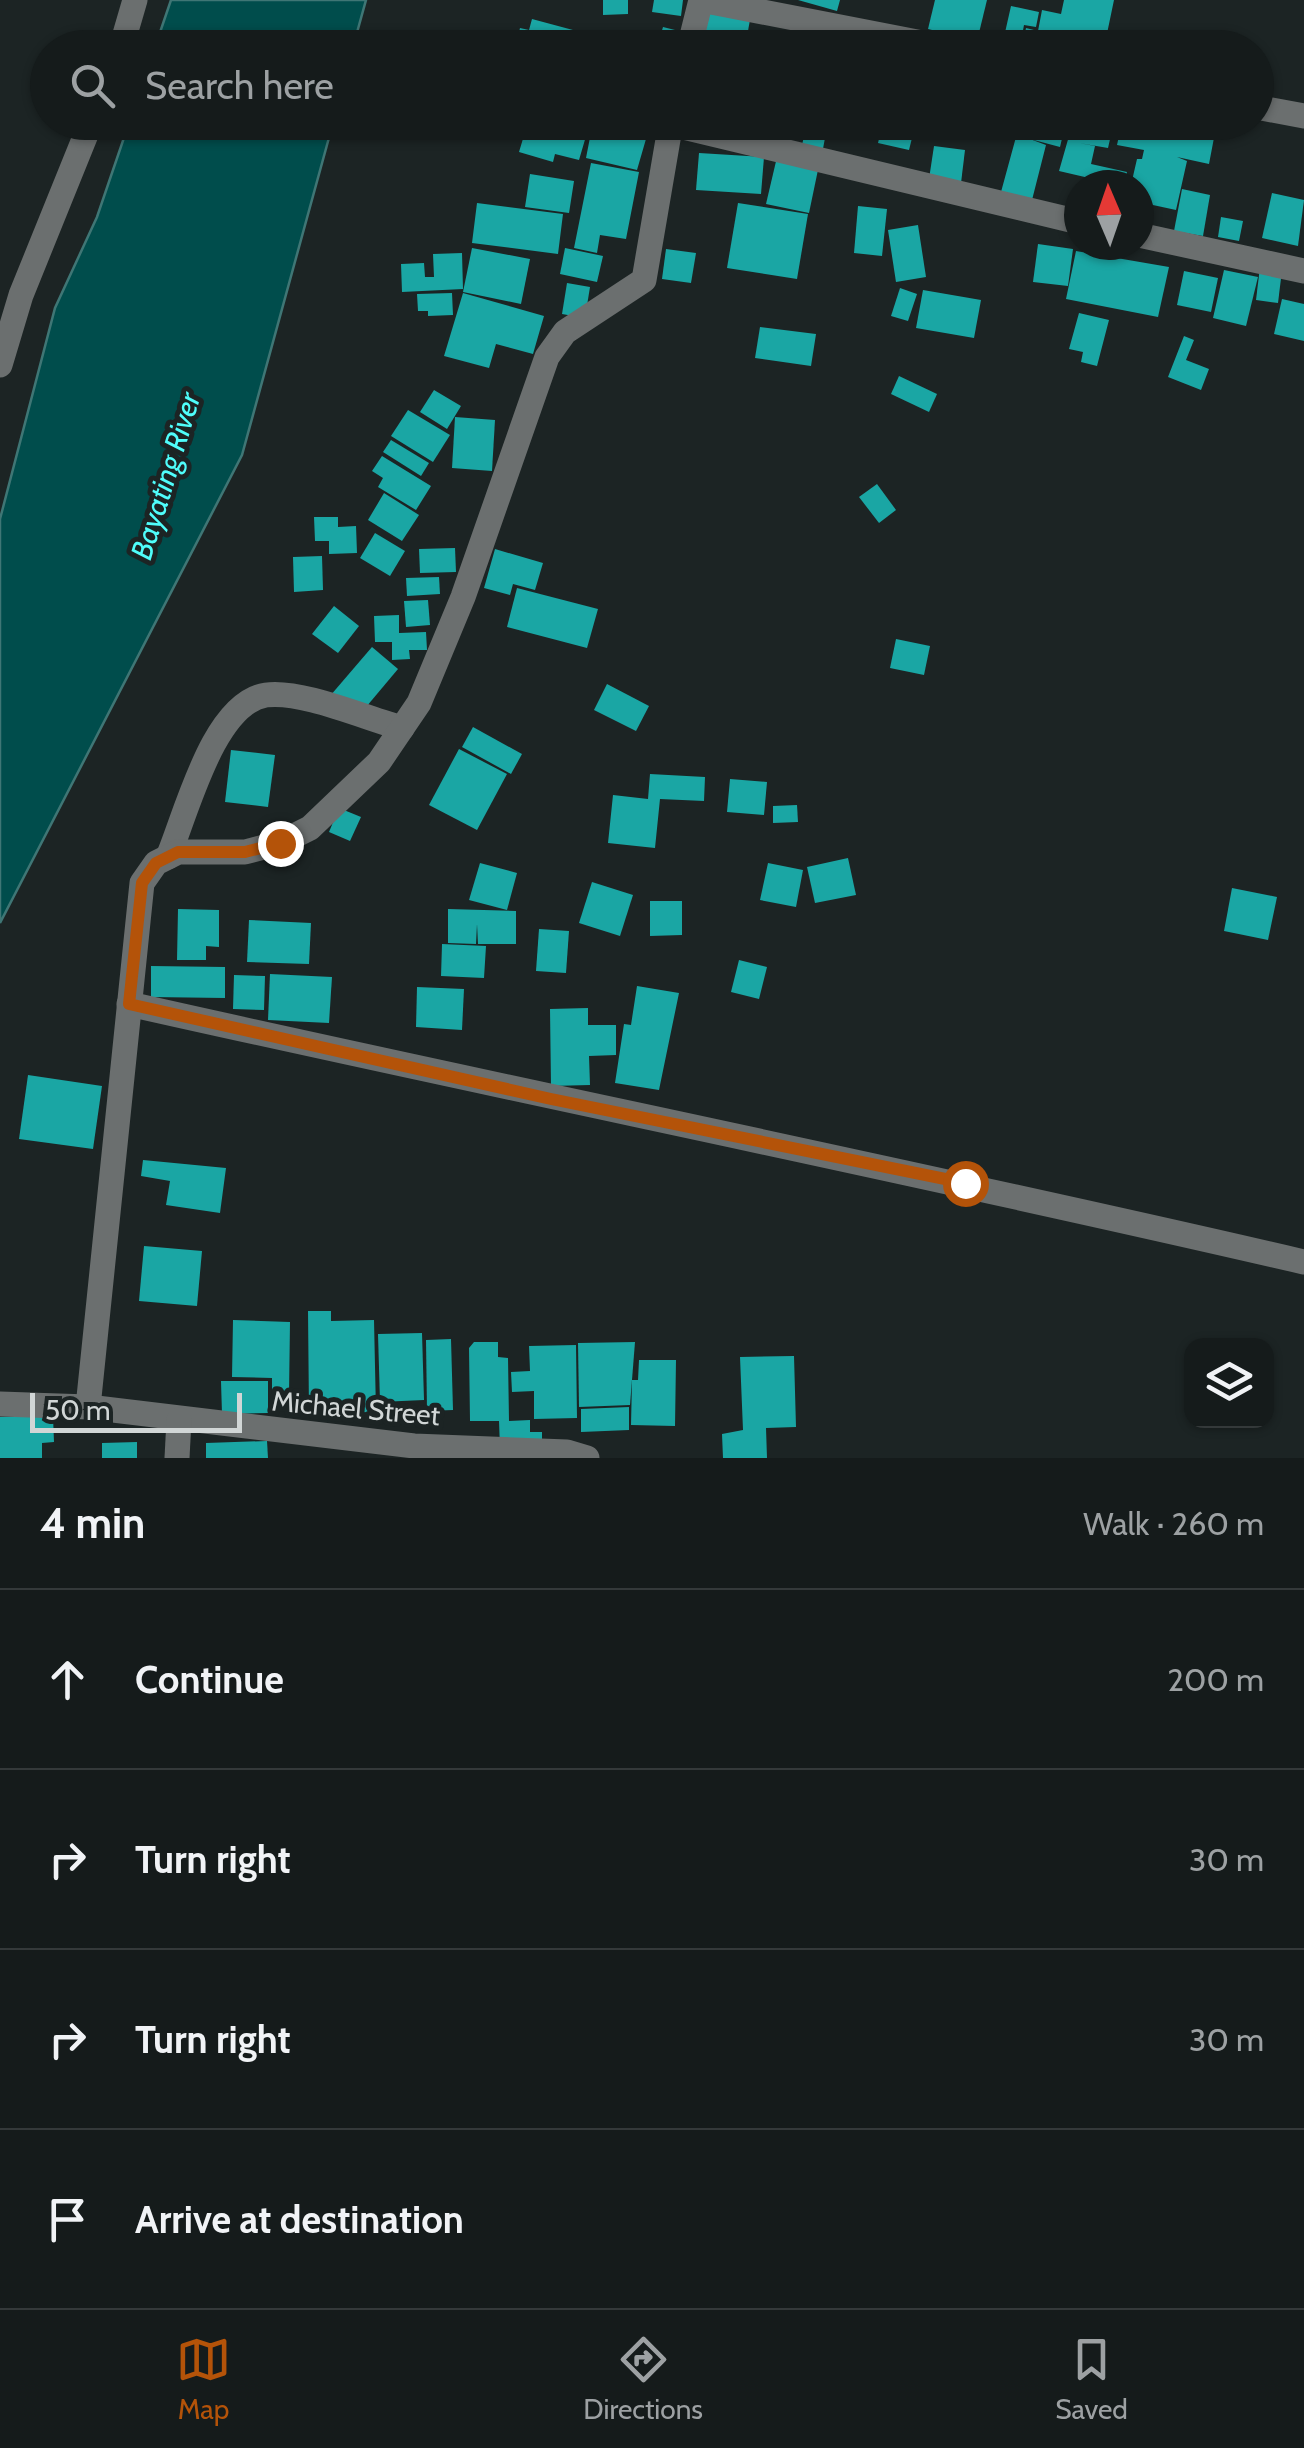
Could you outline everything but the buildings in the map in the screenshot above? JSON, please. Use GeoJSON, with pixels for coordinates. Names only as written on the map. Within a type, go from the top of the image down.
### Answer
{"type":"FeatureCollection","features":[{"type":"Feature","properties":{"kind":"street"},"geometry":{"type":"LineString","coordinates":[[127,30],[135,0]]}},
{"type":"Feature","properties":{"kind":"street"},"geometry":{"type":"LineString","coordinates":[[694,30],[701,0],[855,30]]}},
{"type":"Feature","properties":{"kind":"street"},"geometry":{"type":"LineString","coordinates":[[1274,110],[1304,116]]}},
{"type":"Feature","properties":{"kind":"street"},"geometry":{"type":"LineString","coordinates":[[0,365],[21,295],[84,140]]}},
{"type":"Feature","properties":{"kind":"street"},"geometry":{"type":"LineString","coordinates":[[88,1408],[142,883],[156,863],[178,852],[245,852],[310,828],[379,762],[419,703],[464,597],[548,357],[565,332],[624,297],[644,280],[668,140]]}},
{"type":"Feature","properties":{"kind":"street"},"geometry":{"type":"LineString","coordinates":[[741,140],[1064,218]]}},
{"type":"Feature","properties":{"kind":"street"},"geometry":{"type":"LineString","coordinates":[[1154,238],[1304,271]]}},
{"type":"Feature","properties":{"kind":"street"},"geometry":{"type":"LineString","coordinates":[[168,856],[199,772],[230,717],[262,695],[290,696],[402,728]]}},
{"type":"Feature","properties":{"kind":"street"},"geometry":{"type":"LineString","coordinates":[[129,1004],[551,1099],[965,1183],[1304,1262]]}},
{"type":"Feature","properties":{"kind":"street","name":"Michael Street"},"geometry":{"type":"LineString","coordinates":[[0,1404],[88,1408],[414,1452],[567,1452],[587,1458]]}},
{"type":"Feature","properties":{"kind":"street"},"geometry":{"type":"LineString","coordinates":[[177,1458],[179,1420]]}},
{"type":"Feature","properties":{"kind":"water"},"geometry":{"type":"Polygon","coordinates":[[[171,0],[366,0],[358,30],[161,30],[171,0]]]}},
{"type":"Feature","properties":{"kind":"water","name":"Bayating River"},"geometry":{"type":"Polygon","coordinates":[[[123,140],[328,140],[242,455],[0,923],[0,519],[55,308],[97,217],[123,140]]]}},
{"type":"Feature","properties":{"kind":"route"},"geometry":{"type":"LineString","coordinates":[[280,843],[245,852],[178,852],[156,863],[142,883],[129,1004],[551,1099],[965,1183]]}}]}
